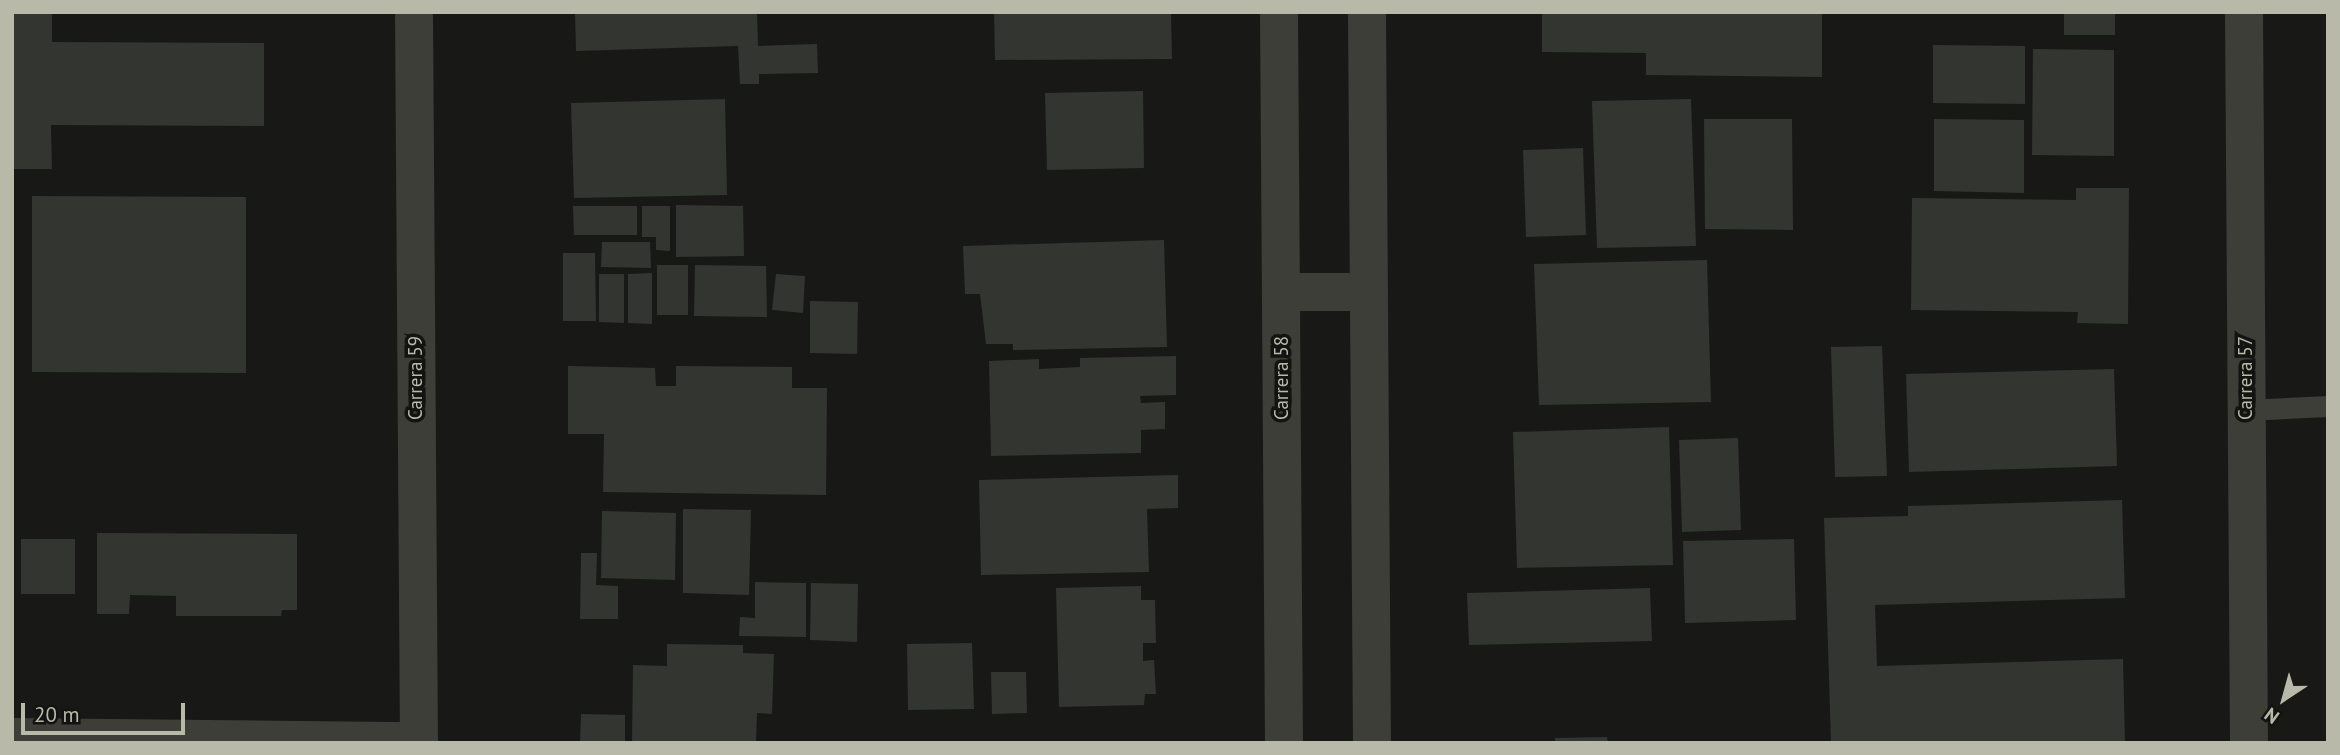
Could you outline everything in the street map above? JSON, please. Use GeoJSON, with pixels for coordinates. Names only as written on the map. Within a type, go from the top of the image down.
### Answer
{"type":"FeatureCollection","features":[{"type":"Feature","properties":{"kind":"street","name":"Carrera 59"},"geometry":{"type":"LineString","coordinates":[[414,12],[419,742]]}},
{"type":"Feature","properties":{"kind":"street","name":"Carrera 58"},"geometry":{"type":"LineString","coordinates":[[1279,12],[1284,743]]}},
{"type":"Feature","properties":{"kind":"street"},"geometry":{"type":"LineString","coordinates":[[1367,12],[1372,743]]}},
{"type":"Feature","properties":{"kind":"street","name":"Carrera 57"},"geometry":{"type":"LineString","coordinates":[[2244,12],[2249,743]]}},
{"type":"Feature","properties":{"kind":"street"},"geometry":{"type":"LineString","coordinates":[[1281,292],[1369,292]]}},
{"type":"Feature","properties":{"kind":"street"},"geometry":{"type":"LineString","coordinates":[[12,737],[419,742]]}},
{"type":"Feature","properties":{"kind":"lane"},"geometry":{"type":"LineString","coordinates":[[2246,410],[2328,407]]}},
{"type":"Feature","properties":{"kind":"building"},"geometry":{"type":"Polygon","coordinates":[[[12,12],[52,12],[52,42],[264,43],[264,126],[51,125],[52,169],[12,169],[12,12]]]}},
{"type":"Feature","properties":{"kind":"building"},"geometry":{"type":"Polygon","coordinates":[[[575,12],[757,12],[758,46],[817,44],[818,73],[759,74],[759,84],[740,84],[738,46],[576,51],[575,12]]]}},
{"type":"Feature","properties":{"kind":"building"},"geometry":{"type":"Polygon","coordinates":[[[994,12],[1171,12],[1172,59],[995,60],[994,12]]]}},
{"type":"Feature","properties":{"kind":"building"},"geometry":{"type":"Polygon","coordinates":[[[1542,12],[1822,12],[1822,77],[1646,75],[1646,53],[1542,52],[1542,12]]]}},
{"type":"Feature","properties":{"kind":"building"},"geometry":{"type":"Polygon","coordinates":[[[2064,12],[2115,12],[2115,35],[2064,35],[2064,12]]]}},
{"type":"Feature","properties":{"kind":"building"},"geometry":{"type":"Polygon","coordinates":[[[1933,45],[2025,46],[2025,104],[1933,103],[1933,45]]]}},
{"type":"Feature","properties":{"kind":"building"},"geometry":{"type":"Polygon","coordinates":[[[2033,49],[2114,50],[2114,156],[2032,155],[2033,49]]]}},
{"type":"Feature","properties":{"kind":"building"},"geometry":{"type":"Polygon","coordinates":[[[1143,91],[1144,168],[1047,170],[1045,93],[1143,91]]]}},
{"type":"Feature","properties":{"kind":"building"},"geometry":{"type":"Polygon","coordinates":[[[725,99],[727,195],[574,198],[571,103],[725,99]]]}},
{"type":"Feature","properties":{"kind":"building"},"geometry":{"type":"Polygon","coordinates":[[[1691,99],[1696,246],[1597,248],[1592,101],[1691,99]]]}},
{"type":"Feature","properties":{"kind":"building"},"geometry":{"type":"Polygon","coordinates":[[[1704,119],[1792,119],[1793,230],[1705,229],[1704,119]]]}},
{"type":"Feature","properties":{"kind":"building"},"geometry":{"type":"Polygon","coordinates":[[[1934,119],[2024,120],[2024,193],[1934,191],[1934,119]]]}},
{"type":"Feature","properties":{"kind":"building"},"geometry":{"type":"Polygon","coordinates":[[[1583,148],[1586,235],[1526,237],[1523,150],[1583,148]]]}},
{"type":"Feature","properties":{"kind":"building"},"geometry":{"type":"Polygon","coordinates":[[[2076,188],[2129,188],[2128,324],[2077,323],[2078,312],[1911,310],[1912,198],[2076,200],[2076,188]]]}},
{"type":"Feature","properties":{"kind":"building"},"geometry":{"type":"Polygon","coordinates":[[[32,196],[246,197],[246,373],[32,372],[32,196]]]}},
{"type":"Feature","properties":{"kind":"building"},"geometry":{"type":"Polygon","coordinates":[[[676,205],[743,206],[744,256],[676,257],[676,205]]]}},
{"type":"Feature","properties":{"kind":"building"},"geometry":{"type":"Polygon","coordinates":[[[573,206],[637,206],[637,235],[574,235],[573,206]]]}},
{"type":"Feature","properties":{"kind":"building"},"geometry":{"type":"Polygon","coordinates":[[[642,206],[670,206],[670,251],[656,250],[656,237],[642,237],[642,206]]]}},
{"type":"Feature","properties":{"kind":"building"},"geometry":{"type":"Polygon","coordinates":[[[1164,240],[1167,347],[1013,350],[1013,344],[986,344],[980,294],[965,294],[963,246],[1164,240]]]}},
{"type":"Feature","properties":{"kind":"building"},"geometry":{"type":"Polygon","coordinates":[[[602,242],[650,242],[651,268],[601,267],[602,242]]]}},
{"type":"Feature","properties":{"kind":"building"},"geometry":{"type":"Polygon","coordinates":[[[563,253],[595,253],[596,321],[563,321],[563,253]]]}},
{"type":"Feature","properties":{"kind":"building"},"geometry":{"type":"Polygon","coordinates":[[[1707,260],[1711,402],[1539,405],[1534,264],[1707,260]]]}},
{"type":"Feature","properties":{"kind":"building"},"geometry":{"type":"Polygon","coordinates":[[[657,265],[688,265],[688,315],[657,315],[657,265]]]}},
{"type":"Feature","properties":{"kind":"building"},"geometry":{"type":"Polygon","coordinates":[[[695,265],[766,266],[767,317],[694,316],[695,265]]]}},
{"type":"Feature","properties":{"kind":"building"},"geometry":{"type":"Polygon","coordinates":[[[652,273],[652,324],[628,323],[628,274],[652,273]]]}},
{"type":"Feature","properties":{"kind":"building"},"geometry":{"type":"Polygon","coordinates":[[[599,274],[624,274],[624,323],[599,322],[599,274]]]}},
{"type":"Feature","properties":{"kind":"building"},"geometry":{"type":"Polygon","coordinates":[[[776,274],[805,276],[803,313],[772,310],[776,274]]]}},
{"type":"Feature","properties":{"kind":"building"},"geometry":{"type":"Polygon","coordinates":[[[810,301],[858,302],[857,354],[810,353],[810,301]]]}},
{"type":"Feature","properties":{"kind":"building"},"geometry":{"type":"Polygon","coordinates":[[[1882,346],[1887,476],[1835,477],[1831,347],[1882,346]]]}},
{"type":"Feature","properties":{"kind":"building"},"geometry":{"type":"Polygon","coordinates":[[[1176,356],[1176,395],[1140,396],[1141,403],[1165,402],[1165,429],[1141,430],[1141,453],[991,456],[989,361],[1039,359],[1039,369],[1080,367],[1080,358],[1176,356]]]}},
{"type":"Feature","properties":{"kind":"building"},"geometry":{"type":"Polygon","coordinates":[[[568,366],[655,368],[656,386],[676,386],[676,366],[792,367],[792,388],[827,388],[826,495],[603,492],[604,434],[568,434],[568,366]]]}},
{"type":"Feature","properties":{"kind":"building"},"geometry":{"type":"Polygon","coordinates":[[[2114,369],[2117,466],[1909,472],[1906,374],[2114,369]]]}},
{"type":"Feature","properties":{"kind":"building"},"geometry":{"type":"Polygon","coordinates":[[[1669,427],[1673,565],[1517,568],[1513,432],[1669,427]]]}},
{"type":"Feature","properties":{"kind":"building"},"geometry":{"type":"Polygon","coordinates":[[[1738,438],[1741,530],[1682,532],[1679,440],[1738,438]]]}},
{"type":"Feature","properties":{"kind":"building"},"geometry":{"type":"Polygon","coordinates":[[[1178,475],[1178,508],[1147,509],[1149,572],[981,575],[979,480],[1178,475]]]}},
{"type":"Feature","properties":{"kind":"building"},"geometry":{"type":"Polygon","coordinates":[[[2122,500],[2125,598],[1875,605],[1877,666],[2123,659],[2125,743],[1831,743],[1824,518],[1908,516],[1908,506],[2122,500]]]}},
{"type":"Feature","properties":{"kind":"building"},"geometry":{"type":"Polygon","coordinates":[[[683,509],[751,510],[749,595],[683,593],[683,509]]]}},
{"type":"Feature","properties":{"kind":"building"},"geometry":{"type":"Polygon","coordinates":[[[602,511],[676,513],[675,580],[601,578],[602,511]]]}},
{"type":"Feature","properties":{"kind":"building"},"geometry":{"type":"Polygon","coordinates":[[[97,533],[297,534],[297,610],[282,610],[281,616],[176,616],[176,596],[130,595],[129,614],[97,614],[97,533]]]}},
{"type":"Feature","properties":{"kind":"building"},"geometry":{"type":"Polygon","coordinates":[[[21,539],[75,539],[75,594],[21,594],[21,539]]]}},
{"type":"Feature","properties":{"kind":"building"},"geometry":{"type":"Polygon","coordinates":[[[1794,539],[1796,620],[1685,623],[1683,541],[1794,539]]]}},
{"type":"Feature","properties":{"kind":"building"},"geometry":{"type":"Polygon","coordinates":[[[581,553],[597,553],[596,585],[618,586],[618,619],[580,619],[581,553]]]}},
{"type":"Feature","properties":{"kind":"building"},"geometry":{"type":"Polygon","coordinates":[[[755,582],[806,583],[806,637],[739,636],[740,617],[755,618],[755,582]]]}},
{"type":"Feature","properties":{"kind":"building"},"geometry":{"type":"Polygon","coordinates":[[[811,583],[858,584],[857,642],[810,640],[811,583]]]}},
{"type":"Feature","properties":{"kind":"building"},"geometry":{"type":"Polygon","coordinates":[[[1141,586],[1141,600],[1155,600],[1156,643],[1143,643],[1143,661],[1154,660],[1156,694],[1145,694],[1144,705],[1059,707],[1056,588],[1141,586]]]}},
{"type":"Feature","properties":{"kind":"building"},"geometry":{"type":"Polygon","coordinates":[[[1650,588],[1652,641],[1469,645],[1467,593],[1650,588]]]}},
{"type":"Feature","properties":{"kind":"building"},"geometry":{"type":"Polygon","coordinates":[[[972,643],[974,709],[908,710],[907,644],[972,643]]]}},
{"type":"Feature","properties":{"kind":"building"},"geometry":{"type":"Polygon","coordinates":[[[667,644],[743,645],[743,653],[774,654],[772,714],[757,713],[756,743],[632,743],[633,665],[667,666],[667,644]]]}},
{"type":"Feature","properties":{"kind":"building"},"geometry":{"type":"Polygon","coordinates":[[[991,672],[1026,672],[1027,713],[992,714],[991,672]]]}},
{"type":"Feature","properties":{"kind":"building"},"geometry":{"type":"Polygon","coordinates":[[[581,714],[625,715],[625,743],[580,743],[581,714]]]}},
{"type":"Feature","properties":{"kind":"building"},"geometry":{"type":"Polygon","coordinates":[[[1607,737],[1608,743],[1555,743],[1555,738],[1607,737]]]}}]}
